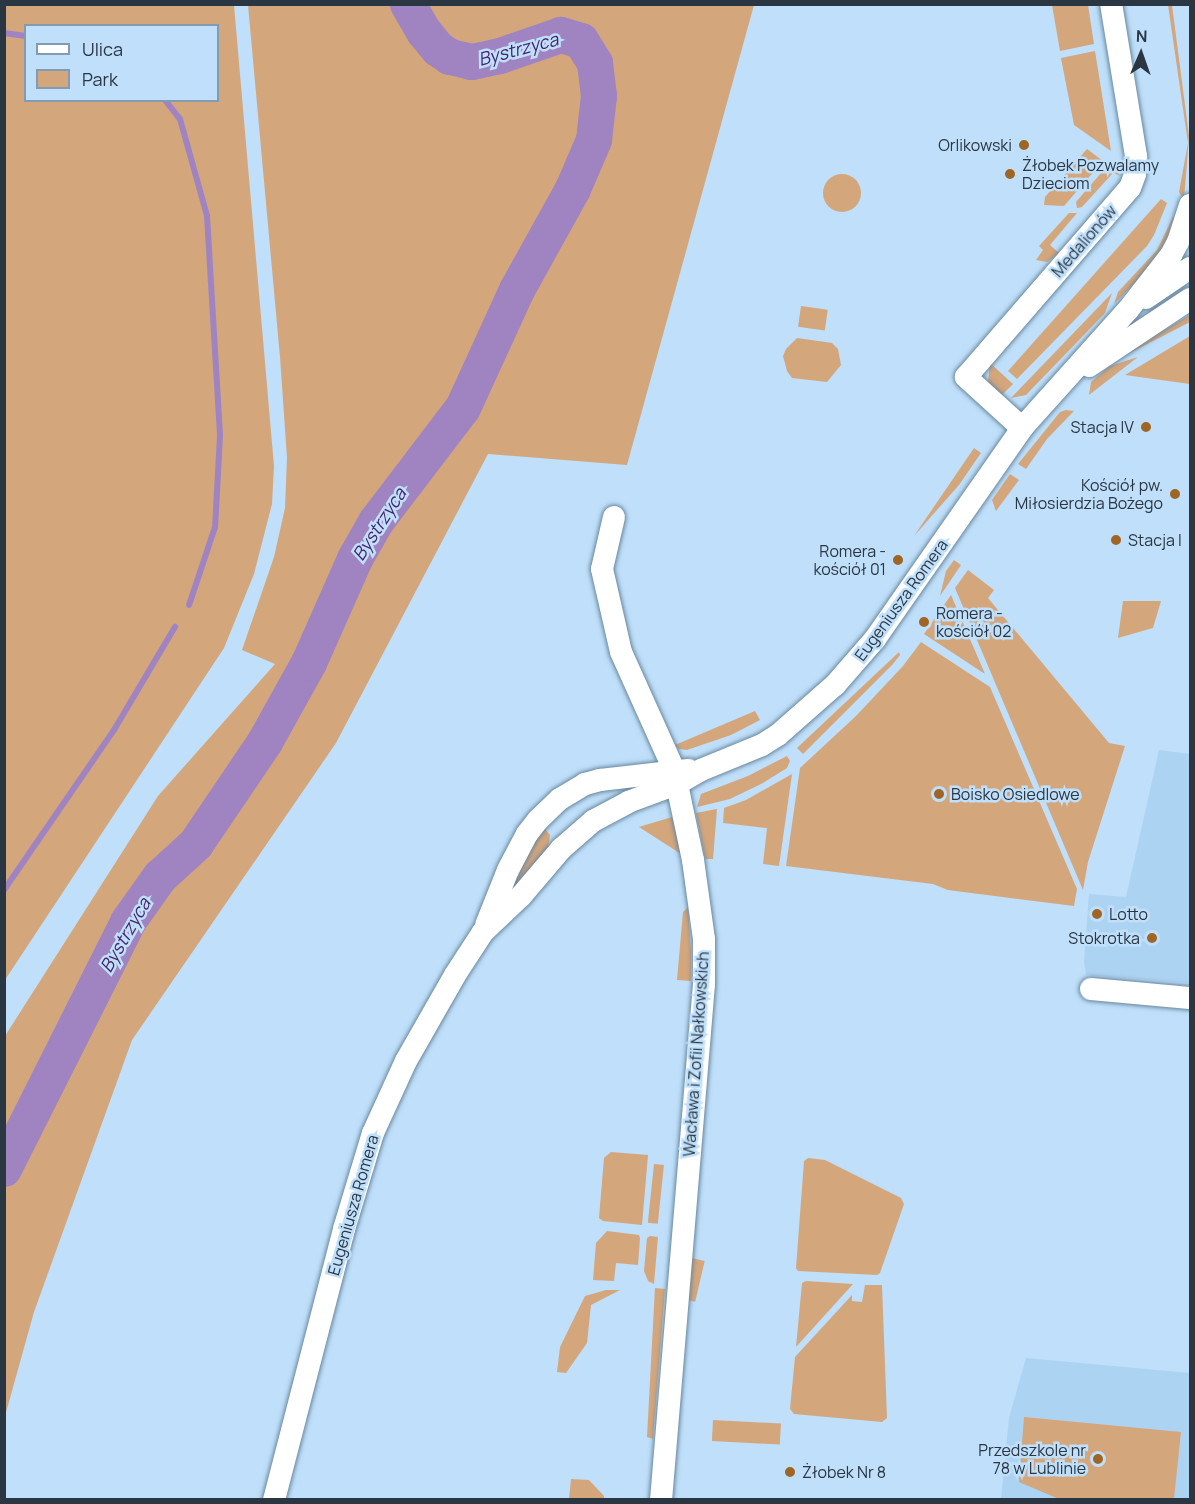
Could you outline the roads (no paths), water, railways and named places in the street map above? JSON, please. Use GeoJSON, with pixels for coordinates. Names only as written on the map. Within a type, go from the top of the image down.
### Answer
{"type":"FeatureCollection","features":[{"type":"Feature","properties":{"kind":"street","name":"Medalionów"},"geometry":{"type":"LineString","coordinates":[[1022,428],[966,377],[1130,188],[1135,174],[1136,156],[1111,4]]}},
{"type":"Feature","properties":{"kind":"street","name":"Eugeniusza Romera"},"geometry":{"type":"LineString","coordinates":[[483,932],[520,896],[561,849],[593,821],[676,777],[747,752],[778,735],[835,685],[882,630],[1022,428],[1059,384],[1128,310],[1170,255],[1178,242],[1191,205]]}},
{"type":"Feature","properties":{"kind":"street","name":"Eugeniusza Romera"},"geometry":{"type":"LineString","coordinates":[[1128,310],[1191,268]]}},
{"type":"Feature","properties":{"kind":"street","name":"Eugeniusza Romera"},"geometry":{"type":"LineString","coordinates":[[1059,384],[1188,303]]}},
{"type":"Feature","properties":{"kind":"street","name":"Wacława i Zofii Nałkowskich"},"geometry":{"type":"LineString","coordinates":[[615,517],[602,569],[621,652],[676,777],[700,907],[704,984],[661,1500]]}},
{"type":"Feature","properties":{"kind":"street","name":"Eugeniusza Romera"},"geometry":{"type":"LineString","coordinates":[[274,1500],[344,1229],[373,1133],[415,1046],[483,932],[518,849],[538,820],[560,799],[585,784],[600,780],[676,777]]}},
{"type":"Feature","properties":{"kind":"street"},"geometry":{"type":"LineString","coordinates":[[1091,989],[1191,998]]}},
{"type":"Feature","properties":{"kind":"waterway","name":"Bystrzyca"},"geometry":{"type":"LineString","coordinates":[[4,1169],[128,922],[160,877],[196,844],[265,742],[309,663],[355,559],[376,522],[463,408],[517,290],[573,189],[594,140],[599,96],[595,63],[581,41],[561,35],[500,56],[472,62],[450,57],[438,49],[424,32],[408,4]]}},
{"type":"Feature","properties":{"kind":"waterway"},"geometry":{"type":"LineString","coordinates":[[4,33],[24,36]]}},
{"type":"Feature","properties":{"kind":"waterway"},"geometry":{"type":"LineString","coordinates":[[167,102],[180,119],[207,216],[220,436],[215,527],[189,605]]}},
{"type":"Feature","properties":{"kind":"waterway"},"geometry":{"type":"LineString","coordinates":[[4,890],[114,730],[175,627]]}},
{"type":"Feature","properties":{"kind":"place","name":"Orlikowski"},"geometry":{"type":"Point","coordinates":[1024,145]}},
{"type":"Feature","properties":{"kind":"place","name":"Żłobek Pozwalamy Dzieciom"},"geometry":{"type":"Point","coordinates":[1010,174]}},
{"type":"Feature","properties":{"kind":"place","name":"Stacja IV"},"geometry":{"type":"Point","coordinates":[1146,427]}},
{"type":"Feature","properties":{"kind":"place","name":"Kościół pw. Miłosierdzia Bożego"},"geometry":{"type":"Point","coordinates":[1175,494]}},
{"type":"Feature","properties":{"kind":"place","name":"Stacja I"},"geometry":{"type":"Point","coordinates":[1116,540]}},
{"type":"Feature","properties":{"kind":"place","name":"Romera - kościół 01"},"geometry":{"type":"Point","coordinates":[898,560]}},
{"type":"Feature","properties":{"kind":"place","name":"Romera - kościół 02"},"geometry":{"type":"Point","coordinates":[924,622]}},
{"type":"Feature","properties":{"kind":"place","name":"Boisko Osiedlowe"},"geometry":{"type":"Point","coordinates":[939,794]}},
{"type":"Feature","properties":{"kind":"place","name":"Lotto"},"geometry":{"type":"Point","coordinates":[1097,914]}},
{"type":"Feature","properties":{"kind":"place","name":"Stokrotka"},"geometry":{"type":"Point","coordinates":[1152,938]}},
{"type":"Feature","properties":{"kind":"place","name":"Przedszkole nr 78 w Lublinie"},"geometry":{"type":"Point","coordinates":[1098,1459]}},
{"type":"Feature","properties":{"kind":"place","name":"Żłobek Nr 8"},"geometry":{"type":"Point","coordinates":[790,1472]}}]}
